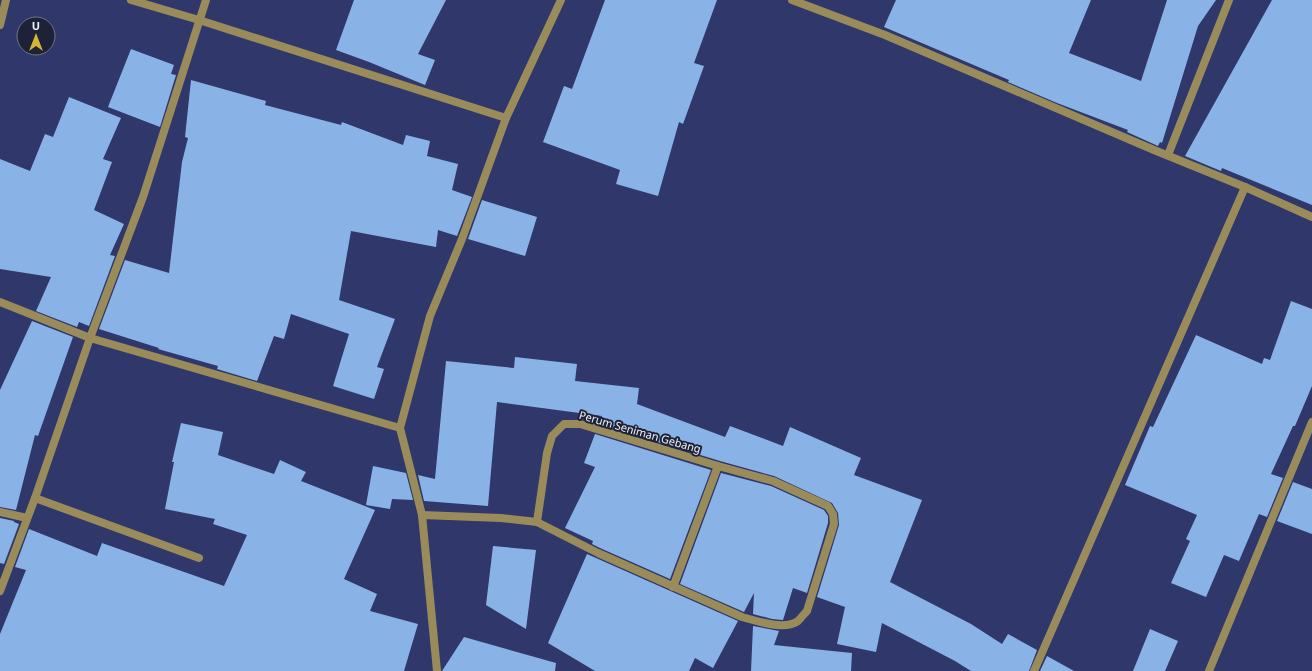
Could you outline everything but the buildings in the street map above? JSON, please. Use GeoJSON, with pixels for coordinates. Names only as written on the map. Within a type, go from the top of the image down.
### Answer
{"type":"FeatureCollection","features":[{"type":"Feature","properties":{"kind":"street"},"geometry":{"type":"LineString","coordinates":[[0,25],[6,0]]}},
{"type":"Feature","properties":{"kind":"street"},"geometry":{"type":"LineString","coordinates":[[131,0],[199,20],[506,118]]}},
{"type":"Feature","properties":{"kind":"street"},"geometry":{"type":"LineString","coordinates":[[0,591],[28,518],[90,338],[143,197],[206,0]]}},
{"type":"Feature","properties":{"kind":"street"},"geometry":{"type":"LineString","coordinates":[[437,671],[422,515],[400,428],[430,316],[462,239],[506,118],[561,0]]}},
{"type":"Feature","properties":{"kind":"street"},"geometry":{"type":"LineString","coordinates":[[792,0],[885,34],[1312,217]]}},
{"type":"Feature","properties":{"kind":"street"},"geometry":{"type":"LineString","coordinates":[[1168,155],[1230,0]]}},
{"type":"Feature","properties":{"kind":"street"},"geometry":{"type":"LineString","coordinates":[[1034,671],[1245,187]]}},
{"type":"Feature","properties":{"kind":"street"},"geometry":{"type":"LineString","coordinates":[[0,302],[90,338],[400,428]]}},
{"type":"Feature","properties":{"kind":"street"},"geometry":{"type":"LineString","coordinates":[[1209,671],[1312,422]]}},
{"type":"Feature","properties":{"kind":"street","name":"Perum Seniman Gebang"},"geometry":{"type":"LineString","coordinates":[[422,515],[502,518],[537,522],[598,553],[742,617],[767,624],[789,625],[797,621],[807,611],[834,524],[833,514],[828,506],[773,482],[580,424],[564,424],[552,436],[537,522]]}},
{"type":"Feature","properties":{"kind":"street"},"geometry":{"type":"LineString","coordinates":[[673,587],[718,466]]}},
{"type":"Feature","properties":{"kind":"street"},"geometry":{"type":"LineString","coordinates":[[35,498],[199,558]]}},
{"type":"Feature","properties":{"kind":"street"},"geometry":{"type":"LineString","coordinates":[[0,512],[28,518]]}}]}
